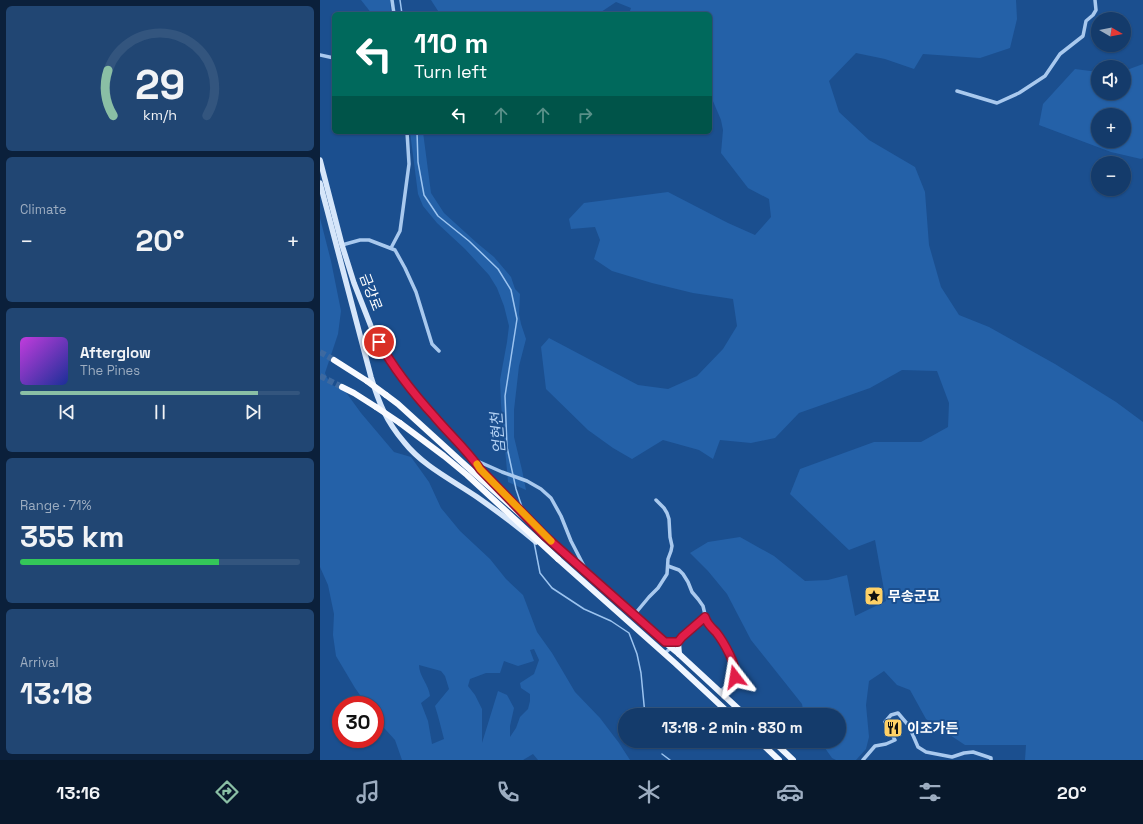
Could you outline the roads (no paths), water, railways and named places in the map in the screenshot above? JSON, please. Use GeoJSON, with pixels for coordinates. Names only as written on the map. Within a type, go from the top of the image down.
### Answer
{"type":"FeatureCollection","features":[{"type":"Feature","properties":{"kind":"highway"},"geometry":{"type":"LineString","coordinates":[[334,360],[367,381],[398,404],[506,499],[545,536]]}},
{"type":"Feature","properties":{"kind":"highway"},"geometry":{"type":"LineString","coordinates":[[342,387],[354,393],[400,423],[444,456],[467,475],[513,520],[554,556]]}},
{"type":"Feature","properties":{"kind":"main road","name":"금강로"},"geometry":{"type":"LineString","coordinates":[[320,160],[342,245],[354,283],[372,329],[389,360],[419,400],[472,458],[506,499]]}},
{"type":"Feature","properties":{"kind":"main road","name":"금강로"},"geometry":{"type":"LineString","coordinates":[[320,183],[371,377],[385,415],[409,448],[432,467],[513,520]]}},
{"type":"Feature","properties":{"kind":"main road"},"geometry":{"type":"LineString","coordinates":[[545,536],[679,654],[737,708]]}},
{"type":"Feature","properties":{"kind":"main road"},"geometry":{"type":"LineString","coordinates":[[554,556],[723,708]]}},
{"type":"Feature","properties":{"kind":"main road"},"geometry":{"type":"LineString","coordinates":[[665,642],[678,642],[679,654]]}},
{"type":"Feature","properties":{"kind":"main road"},"geometry":{"type":"LineString","coordinates":[[766,748],[779,760]]}},
{"type":"Feature","properties":{"kind":"main road"},"geometry":{"type":"LineString","coordinates":[[780,748],[793,760]]}},
{"type":"Feature","properties":{"kind":"street"},"geometry":{"type":"LineString","coordinates":[[392,0],[394,12]]}},
{"type":"Feature","properties":{"kind":"street"},"geometry":{"type":"LineString","coordinates":[[957,91],[997,103],[1019,93],[1037,82],[1045,76],[1060,54],[1083,36],[1086,21],[1096,10],[1095,0]]}},
{"type":"Feature","properties":{"kind":"street"},"geometry":{"type":"LineString","coordinates":[[320,55],[332,58]]}},
{"type":"Feature","properties":{"kind":"street"},"geometry":{"type":"LineString","coordinates":[[391,248],[400,231],[409,164],[407,134]]}},
{"type":"Feature","properties":{"kind":"street"},"geometry":{"type":"LineString","coordinates":[[342,245],[360,240],[369,240],[395,250],[416,292],[432,344],[440,351]]}},
{"type":"Feature","properties":{"kind":"street"},"geometry":{"type":"LineString","coordinates":[[472,458],[504,473],[527,481],[541,489],[551,498],[561,516],[588,575]]}},
{"type":"Feature","properties":{"kind":"street"},"geometry":{"type":"LineString","coordinates":[[634,615],[648,597],[658,588],[667,574],[668,559],[672,546],[669,519],[668,513],[656,500]]}},
{"type":"Feature","properties":{"kind":"street"},"geometry":{"type":"LineString","coordinates":[[668,566],[679,570],[684,574],[692,592],[703,606],[707,623],[720,638],[734,666],[736,673],[735,677],[720,692]]}},
{"type":"Feature","properties":{"kind":"street"},"geometry":{"type":"LineString","coordinates":[[664,654],[705,617]]}},
{"type":"Feature","properties":{"kind":"street"},"geometry":{"type":"LineString","coordinates":[[863,760],[875,746],[886,744],[895,740],[885,722],[890,715],[898,713],[909,726],[918,747],[926,752],[952,757],[973,752],[991,758],[991,760]]}},
{"type":"Feature","properties":{"kind":"waterway","name":"엄현천"},"geometry":{"type":"LineString","coordinates":[[400,0],[402,12]]}},
{"type":"Feature","properties":{"kind":"waterway","name":"엄현천"},"geometry":{"type":"LineString","coordinates":[[417,134],[418,162],[424,195],[438,216],[469,241],[498,269],[511,290],[517,319],[505,396],[507,447],[516,489],[523,510]]}},
{"type":"Feature","properties":{"kind":"waterway","name":"엄현천"},"geometry":{"type":"LineString","coordinates":[[534,542],[540,573],[552,588],[584,609],[611,621],[629,633],[637,654],[641,673],[644,708]]}},
{"type":"Feature","properties":{"kind":"waterway","name":"엄현천"},"geometry":{"type":"LineString","coordinates":[[662,754],[670,760]]}},
{"type":"Feature","properties":{"kind":"tunnel"},"geometry":{"type":"LineString","coordinates":[[320,352],[334,360]]}},
{"type":"Feature","properties":{"kind":"tunnel"},"geometry":{"type":"LineString","coordinates":[[320,376],[342,387]]}},
{"type":"Feature","properties":{"kind":"place","name":"무송군묘"},"geometry":{"type":"Point","coordinates":[874,596]}},
{"type":"Feature","properties":{"kind":"place","name":"이조가든"},"geometry":{"type":"Point","coordinates":[893,728]}}]}
